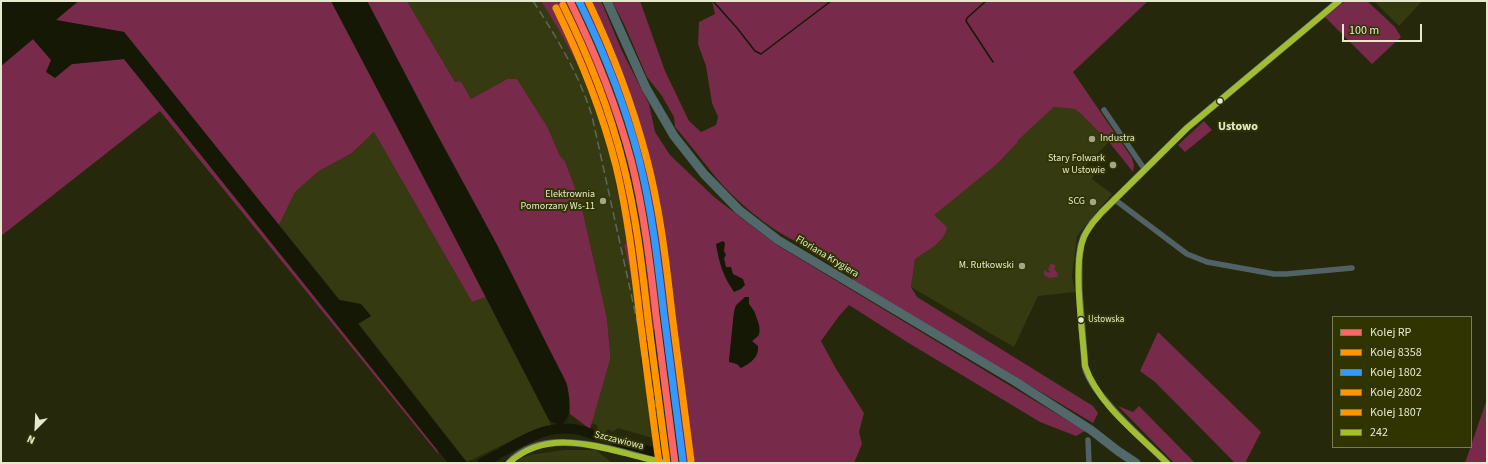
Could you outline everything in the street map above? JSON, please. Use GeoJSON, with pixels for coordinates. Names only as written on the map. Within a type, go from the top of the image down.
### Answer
{"type":"FeatureCollection","features":[{"type":"Feature","properties":{"kind":"main road","name":"Floriana Krygiera"},"geometry":{"type":"LineString","coordinates":[[607,1],[653,100],[674,136],[711,183],[743,213],[768,232],[806,257],[1016,382],[1079,422],[1136,463]]}},
{"type":"Feature","properties":{"kind":"main road","name":"Floriana Krygiera"},"geometry":{"type":"LineString","coordinates":[[1118,451],[1129,463]]}},
{"type":"Feature","properties":{"kind":"street"},"geometry":{"type":"LineString","coordinates":[[1167,463],[1112,408],[1090,381],[1085,370],[1078,270],[1081,245],[1086,233],[1095,219],[1187,128],[1339,1]]}},
{"type":"Feature","properties":{"kind":"street"},"geometry":{"type":"LineString","coordinates":[[1104,110],[1145,170]]}},
{"type":"Feature","properties":{"kind":"street"},"geometry":{"type":"LineString","coordinates":[[1114,199],[1187,254],[1207,262],[1274,274],[1352,268]]}},
{"type":"Feature","properties":{"kind":"street"},"geometry":{"type":"LineString","coordinates":[[1088,440],[1089,463]]}},
{"type":"Feature","properties":{"kind":"street","name":"Szczawiowa"},"geometry":{"type":"LineString","coordinates":[[509,463],[520,453],[532,448],[552,444],[572,443],[594,445],[657,461]]}},
{"type":"Feature","properties":{"kind":"shaded area"},"geometry":{"type":"Polygon","coordinates":[[[1,1],[78,1],[56,20],[124,32],[339,300],[361,304],[371,316],[358,324],[467,463],[448,463],[124,59],[72,64],[55,78],[46,72],[51,60],[33,39],[1,66],[1,1]]]}},
{"type":"Feature","properties":{"kind":"shaded area"},"geometry":{"type":"Polygon","coordinates":[[[79,1],[331,1],[486,297],[472,302],[374,132],[352,153],[319,171],[295,192],[279,225],[124,32],[55,20],[79,1]]]}},
{"type":"Feature","properties":{"kind":"shaded area"},"geometry":{"type":"Polygon","coordinates":[[[331,1],[367,1],[437,136],[497,245],[564,378],[568,392],[569,410],[564,423],[558,424],[549,420],[331,1]]]}},
{"type":"Feature","properties":{"kind":"shaded area"},"geometry":{"type":"Polygon","coordinates":[[[367,1],[407,1],[455,82],[460,81],[462,83],[471,99],[507,79],[517,79],[548,128],[560,156],[565,161],[581,204],[607,318],[610,360],[590,429],[570,414],[567,384],[497,245],[367,1]]]}},
{"type":"Feature","properties":{"kind":"shaded area"},"geometry":{"type":"Polygon","coordinates":[[[407,1],[541,1],[569,46],[587,83],[608,140],[626,237],[626,244],[624,245],[647,353],[643,354],[640,358],[656,439],[618,428],[613,432],[608,429],[600,440],[597,425],[591,423],[610,360],[607,318],[581,204],[565,161],[560,156],[549,130],[517,79],[507,79],[471,99],[462,83],[460,81],[455,82],[407,1]]]}},
{"type":"Feature","properties":{"kind":"shaded area"},"geometry":{"type":"Polygon","coordinates":[[[541,1],[565,1],[582,34],[596,67],[619,135],[636,204],[653,320],[654,328],[650,339],[645,341],[624,245],[626,244],[626,237],[614,164],[607,136],[597,107],[583,75],[559,30],[541,1]]]}},
{"type":"Feature","properties":{"kind":"shaded area"},"geometry":{"type":"Polygon","coordinates":[[[565,1],[579,1],[604,54],[626,114],[637,154],[646,196],[662,308],[652,309],[639,218],[621,137],[584,40],[565,1]]]}},
{"type":"Feature","properties":{"kind":"shaded area"},"geometry":{"type":"Polygon","coordinates":[[[579,1],[601,1],[622,51],[649,104],[655,132],[670,155],[714,197],[777,245],[1085,431],[1076,436],[1040,422],[907,342],[849,305],[821,341],[835,367],[864,413],[859,432],[862,444],[854,463],[683,463],[654,243],[638,155],[621,99],[602,49],[579,1]],[[745,297],[736,305],[734,312],[729,361],[737,364],[741,368],[752,361],[752,341],[759,335],[755,312],[749,304],[749,297],[745,297]]]}},
{"type":"Feature","properties":{"kind":"shaded area"},"geometry":{"type":"Polygon","coordinates":[[[612,1],[640,1],[665,71],[689,121],[701,132],[716,125],[718,117],[712,103],[706,66],[698,44],[699,22],[715,14],[712,1],[1148,1],[1073,72],[1132,158],[1134,166],[1133,172],[1109,142],[1075,109],[1054,107],[1017,141],[1018,142],[996,165],[934,215],[947,227],[946,232],[935,246],[915,259],[911,287],[917,297],[1093,406],[1098,413],[1093,423],[854,281],[849,273],[837,261],[786,236],[752,213],[722,184],[675,127],[674,117],[662,96],[647,77],[625,26],[612,1]]]}},
{"type":"Feature","properties":{"kind":"shaded area"},"geometry":{"type":"Polygon","coordinates":[[[1345,1],[1367,1],[1395,27],[1401,37],[1372,64],[1325,17],[1345,1]]]}},
{"type":"Feature","properties":{"kind":"shaded area"},"geometry":{"type":"Polygon","coordinates":[[[1374,1],[1422,1],[1399,26],[1374,1]]]}},
{"type":"Feature","properties":{"kind":"shaded area"},"geometry":{"type":"Polygon","coordinates":[[[33,39],[51,60],[72,64],[124,59],[437,450],[439,455],[160,111],[1,236],[1,66],[33,39]]]}},
{"type":"Feature","properties":{"kind":"shaded area"},"geometry":{"type":"Polygon","coordinates":[[[1054,107],[1075,109],[1109,142],[1086,165],[1095,173],[1092,179],[1112,194],[1077,236],[1072,276],[1075,292],[1038,296],[1014,347],[911,287],[915,259],[938,243],[947,227],[933,215],[996,165],[1018,142],[1016,141],[1054,107]]]}},
{"type":"Feature","properties":{"kind":"shaded area"},"geometry":{"type":"Polygon","coordinates":[[[1204,121],[1212,130],[1185,152],[1178,145],[1204,121]]]}},
{"type":"Feature","properties":{"kind":"shaded area"},"geometry":{"type":"Polygon","coordinates":[[[374,132],[472,302],[486,297],[551,426],[532,431],[467,462],[358,323],[371,316],[361,304],[340,300],[279,225],[295,192],[319,171],[352,153],[374,132]]]}},
{"type":"Feature","properties":{"kind":"shaded area"},"geometry":{"type":"Polygon","coordinates":[[[723,241],[725,243],[724,251],[726,255],[724,258],[726,267],[731,267],[733,274],[743,279],[745,285],[741,289],[734,292],[724,275],[716,244],[723,241]]]}},
{"type":"Feature","properties":{"kind":"shaded area"},"geometry":{"type":"Polygon","coordinates":[[[1051,263],[1056,266],[1054,269],[1058,273],[1058,277],[1049,278],[1044,275],[1044,270],[1049,273],[1050,271],[1048,269],[1051,263]]]}},
{"type":"Feature","properties":{"kind":"shaded area"},"geometry":{"type":"Polygon","coordinates":[[[745,297],[749,297],[749,304],[757,319],[760,331],[758,336],[752,341],[758,346],[757,354],[751,362],[741,368],[737,364],[729,362],[734,312],[736,306],[745,297]]]}},
{"type":"Feature","properties":{"kind":"shaded area"},"geometry":{"type":"Polygon","coordinates":[[[1158,332],[1261,432],[1245,463],[1235,463],[1155,382],[1140,371],[1158,332]]]}},
{"type":"Feature","properties":{"kind":"shaded area"},"geometry":{"type":"Polygon","coordinates":[[[1487,399],[1487,463],[1465,463],[1470,448],[1472,448],[1472,443],[1487,399]]]}},
{"type":"Feature","properties":{"kind":"shaded area"},"geometry":{"type":"Polygon","coordinates":[[[1118,406],[1133,412],[1139,406],[1195,463],[1174,463],[1118,406]]]}},
{"type":"Feature","properties":{"kind":"shaded area"},"geometry":{"type":"Polygon","coordinates":[[[564,450],[596,450],[612,463],[516,463],[521,458],[530,455],[564,450]]]}},
{"type":"Feature","properties":{"kind":"waterway"},"geometry":{"type":"LineString","coordinates":[[713,1],[755,51],[761,54],[831,1]]}},
{"type":"Feature","properties":{"kind":"waterway"},"geometry":{"type":"LineString","coordinates":[[986,1],[967,18],[966,21],[993,62]]}},
{"type":"Feature","properties":{"kind":"waterway"},"geometry":{"type":"LineString","coordinates":[[559,417],[561,429]]}},
{"type":"Feature","properties":{"kind":"waterway"},"geometry":{"type":"LineString","coordinates":[[502,452],[524,440],[546,431],[569,429],[581,430],[594,435]]}},
{"type":"Feature","properties":{"kind":"waterway"},"geometry":{"type":"LineString","coordinates":[[615,441],[659,454]]}},
{"type":"Feature","properties":{"kind":"waterway"},"geometry":{"type":"LineString","coordinates":[[482,463],[497,455]]}},
{"type":"Feature","properties":{"kind":"tunnel"},"geometry":{"type":"LineString","coordinates":[[657,461],[664,463]]}},
{"type":"Feature","properties":{"kind":"railway"},"geometry":{"type":"LineString","coordinates":[[533,1],[567,57],[581,86],[592,116],[661,430],[666,463]]}},
{"type":"Feature","properties":{"kind":"rail line","name":"RP"},"geometry":{"type":"LineString","coordinates":[[570,1],[588,39],[612,99],[636,179],[649,257],[675,463]]}},
{"type":"Feature","properties":{"kind":"rail line","name":"1802"},"geometry":{"type":"LineString","coordinates":[[579,1],[597,39],[620,98],[644,178],[657,256],[683,462]]}},
{"type":"Feature","properties":{"kind":"rail line","name":"1807"},"geometry":{"type":"LineString","coordinates":[[588,1],[628,97],[651,176],[665,254],[691,461]]}},
{"type":"Feature","properties":{"kind":"rail line","name":"8358"},"geometry":{"type":"LineString","coordinates":[[563,5],[581,43],[604,102],[628,182],[641,260],[667,463]]}},
{"type":"Feature","properties":{"kind":"rail line","name":"2802"},"geometry":{"type":"LineString","coordinates":[[556,8],[574,46],[590,86],[604,125],[616,166],[630,242],[659,463]]}},
{"type":"Feature","properties":{"kind":"transit line","name":"242"},"geometry":{"type":"LineString","coordinates":[[1167,463],[1109,407],[1091,380],[1085,366],[1079,300],[1079,264],[1084,237],[1102,212],[1187,128],[1339,1]]}},
{"type":"Feature","properties":{"kind":"transit line","name":"242"},"geometry":{"type":"LineString","coordinates":[[509,463],[522,453],[536,447],[565,443],[610,449],[664,463]]}},
{"type":"Feature","properties":{"kind":"place","name":"Industra"},"geometry":{"type":"Point","coordinates":[1092,139]}},
{"type":"Feature","properties":{"kind":"place","name":"Stary Folwark w Ustowie"},"geometry":{"type":"Point","coordinates":[1113,165]}},
{"type":"Feature","properties":{"kind":"place","name":"Elektrownia Pomorzany Ws-11"},"geometry":{"type":"Point","coordinates":[603,201]}},
{"type":"Feature","properties":{"kind":"place","name":"SCG"},"geometry":{"type":"Point","coordinates":[1093,202]}},
{"type":"Feature","properties":{"kind":"place","name":"M. Rutkowski"},"geometry":{"type":"Point","coordinates":[1022,266]}},
{"type":"Feature","properties":{"kind":"place","name":"Ustowska"},"geometry":{"type":"Point","coordinates":[1081,320]}},
{"type":"Feature","properties":{"kind":"district","name":"Ustowo"},"geometry":{"type":"Point","coordinates":[1238,127]}}]}
